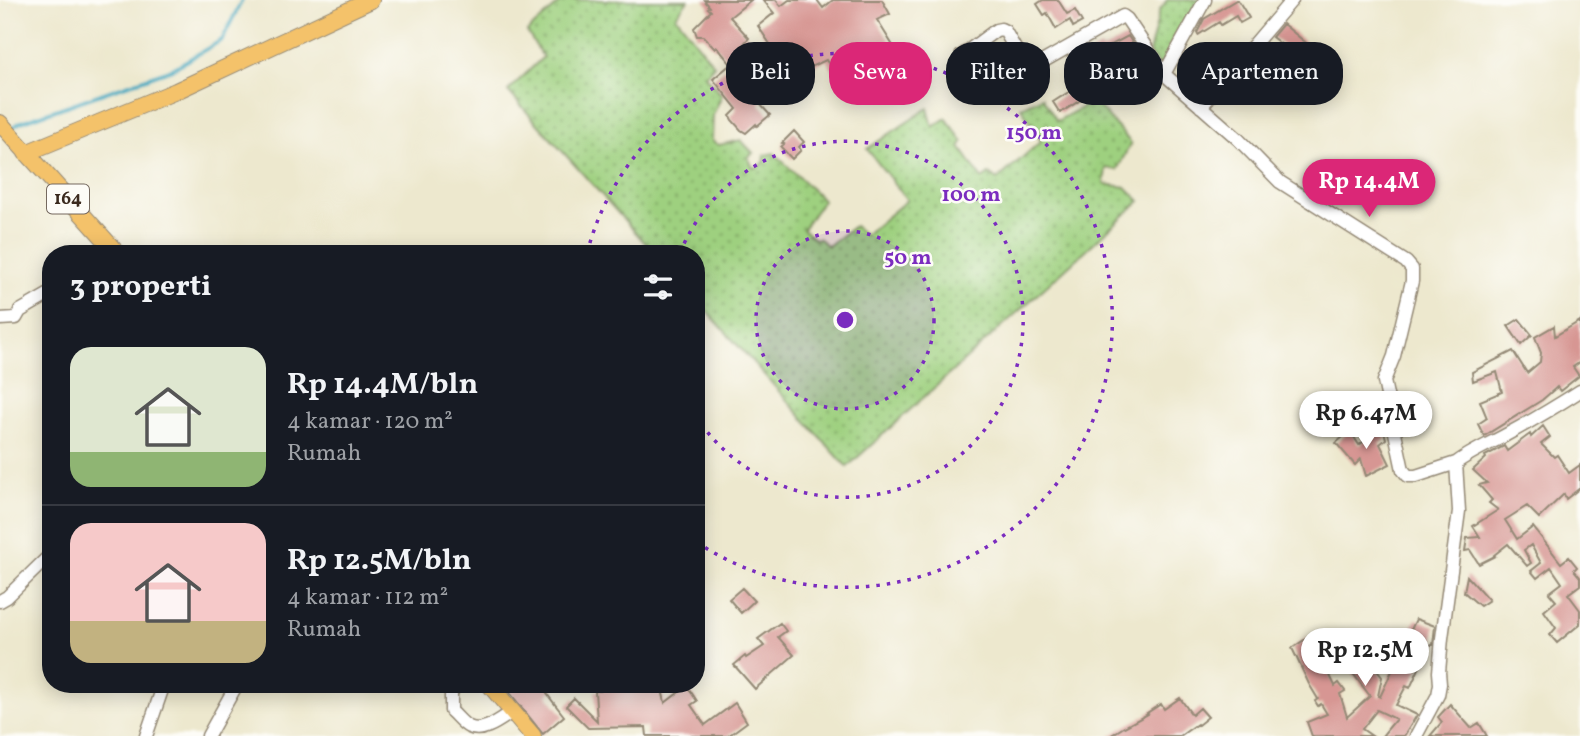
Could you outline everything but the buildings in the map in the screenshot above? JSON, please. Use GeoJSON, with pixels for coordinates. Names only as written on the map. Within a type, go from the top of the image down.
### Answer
{"type":"FeatureCollection","features":[{"type":"Feature","properties":{"kind":"main road"},"geometry":{"type":"LineString","coordinates":[[22,148],[176,91],[371,0]]}},
{"type":"Feature","properties":{"kind":"main road","name":"164"},"geometry":{"type":"LineString","coordinates":[[0,123],[107,245]]}},
{"type":"Feature","properties":{"kind":"main road"},"geometry":{"type":"LineString","coordinates":[[496,693],[533,736]]}},
{"type":"Feature","properties":{"kind":"street"},"geometry":{"type":"LineString","coordinates":[[1164,74],[1205,0]]}},
{"type":"Feature","properties":{"kind":"street"},"geometry":{"type":"LineString","coordinates":[[1200,107],[1292,0]]}},
{"type":"Feature","properties":{"kind":"street"},"geometry":{"type":"LineString","coordinates":[[1050,57],[1123,16],[1164,74],[1238,139],[1280,182],[1406,262],[1412,269],[1412,281],[1394,356],[1384,381],[1403,470],[1408,475],[1416,476],[1456,463],[1473,451],[1550,411],[1580,391]]}},
{"type":"Feature","properties":{"kind":"street"},"geometry":{"type":"LineString","coordinates":[[980,42],[1001,29],[1011,42]]}},
{"type":"Feature","properties":{"kind":"street"},"geometry":{"type":"LineString","coordinates":[[0,319],[18,317],[20,311],[42,298]]}},
{"type":"Feature","properties":{"kind":"street"},"geometry":{"type":"LineString","coordinates":[[1416,736],[1438,695],[1440,684],[1442,638],[1459,512],[1456,463]]}},
{"type":"Feature","properties":{"kind":"street"},"geometry":{"type":"LineString","coordinates":[[0,600],[7,597],[42,563]]}},
{"type":"Feature","properties":{"kind":"street"},"geometry":{"type":"LineString","coordinates":[[146,736],[161,693]]}},
{"type":"Feature","properties":{"kind":"street"},"geometry":{"type":"LineString","coordinates":[[208,736],[232,693]]}},
{"type":"Feature","properties":{"kind":"street"},"geometry":{"type":"LineString","coordinates":[[452,693],[452,711],[470,728],[479,730],[512,712]]}},
{"type":"Feature","properties":{"kind":"green space"},"geometry":{"type":"Polygon","coordinates":[[[563,0],[688,0],[676,16],[714,65],[705,76],[722,95],[713,115],[712,141],[719,145],[741,140],[753,153],[748,157],[753,168],[765,161],[764,155],[774,153],[823,200],[803,229],[828,246],[854,226],[865,235],[907,200],[867,149],[928,108],[933,127],[946,118],[963,142],[960,147],[982,179],[989,174],[997,180],[1041,141],[1021,107],[1047,105],[1057,121],[1087,105],[1098,105],[1131,143],[1117,170],[1106,168],[1104,184],[1126,187],[1140,201],[847,467],[705,309],[705,245],[647,245],[508,91],[543,57],[527,32],[563,0]]]}},
{"type":"Feature","properties":{"kind":"green space"},"geometry":{"type":"Polygon","coordinates":[[[1167,0],[1202,0],[1163,70],[1163,42],[1152,42],[1160,10],[1167,0]]]}},
{"type":"Feature","properties":{"kind":"waterway"},"geometry":{"type":"LineString","coordinates":[[11,128],[21,122],[172,69],[222,40],[242,0]]}}]}
